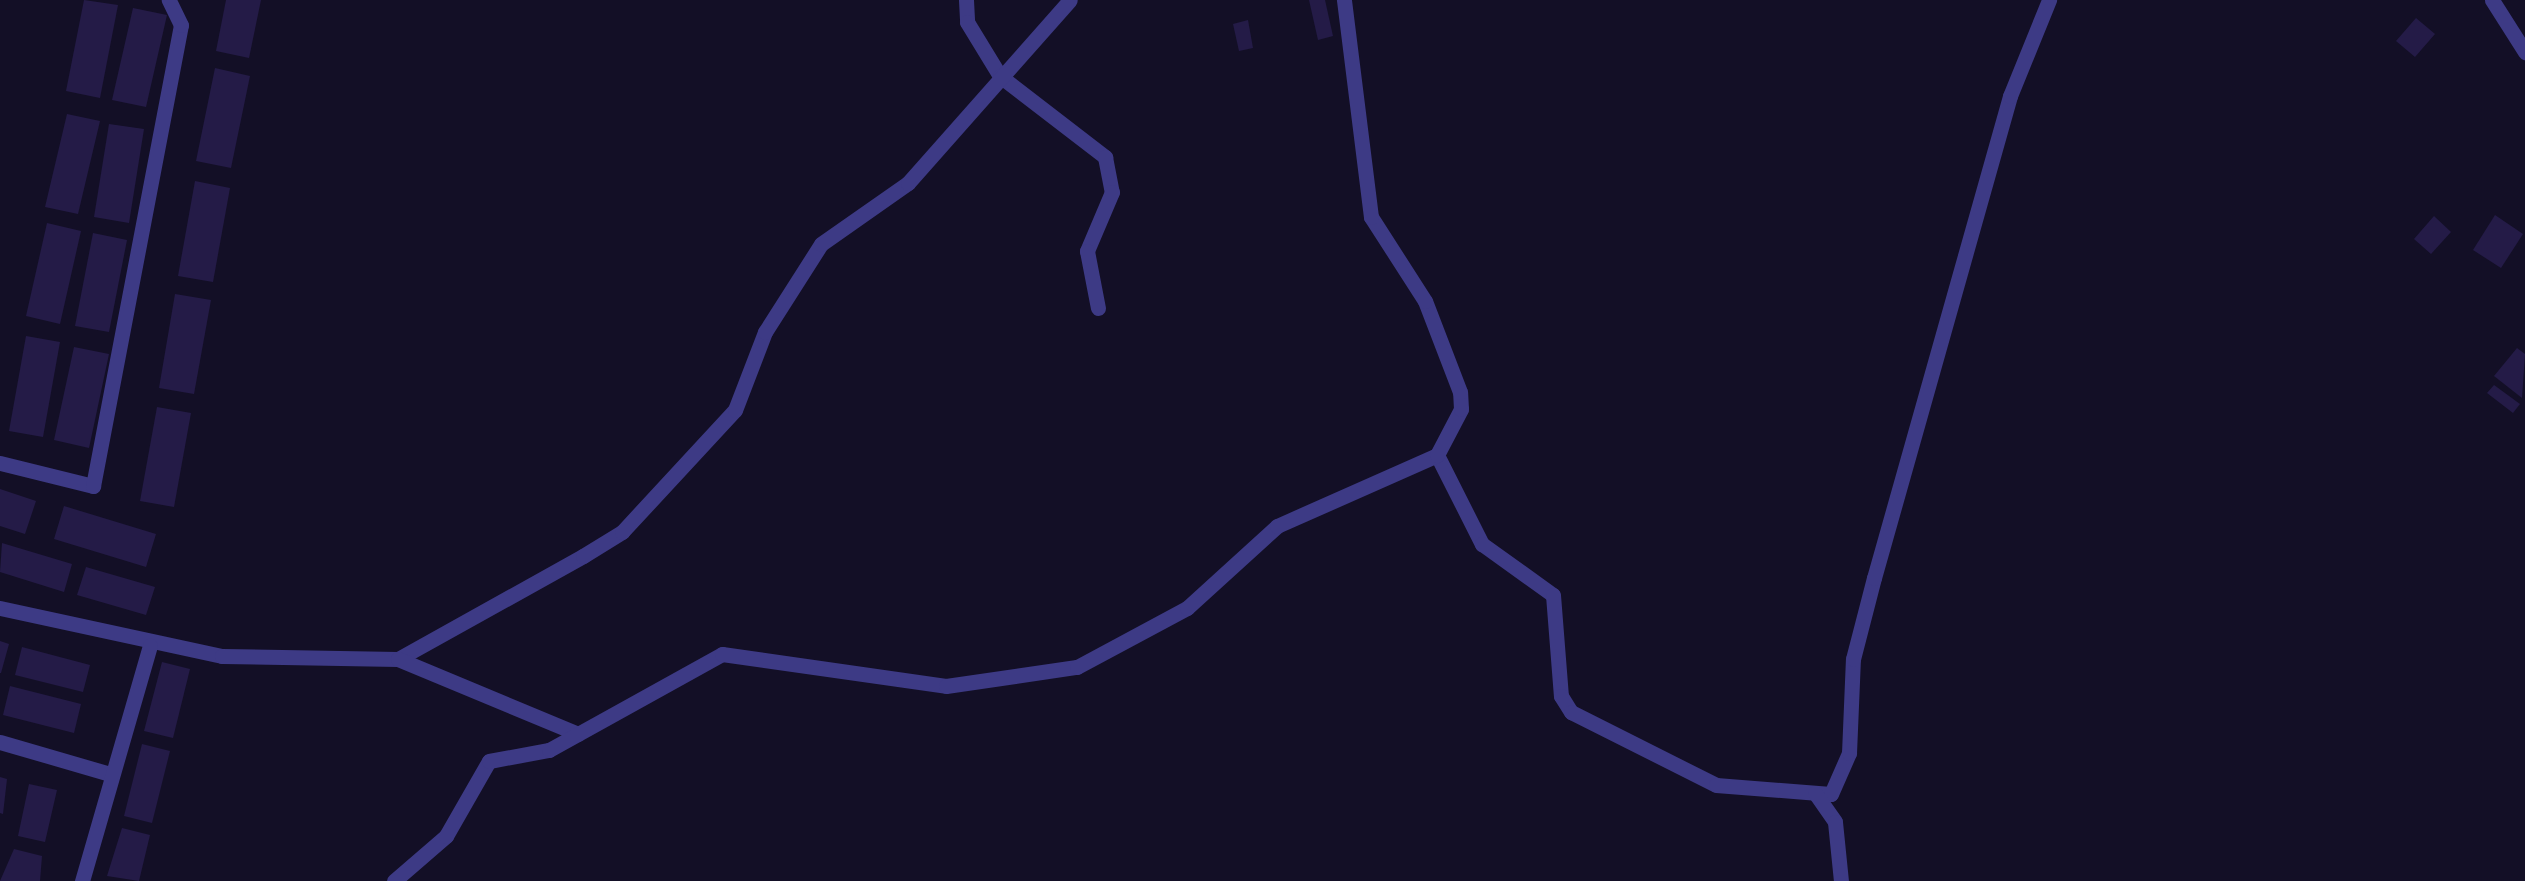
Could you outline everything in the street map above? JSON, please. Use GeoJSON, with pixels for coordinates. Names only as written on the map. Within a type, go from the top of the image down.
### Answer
{"type":"FeatureCollection","features":[{"type":"Feature","properties":{"kind":"street"},"geometry":{"type":"LineString","coordinates":[[0,462],[93,486],[180,25],[169,0]]}},
{"type":"Feature","properties":{"kind":"street"},"geometry":{"type":"LineString","coordinates":[[966,0],[967,22],[1000,76],[1105,157],[1112,192],[1087,251],[1098,308]]}},
{"type":"Feature","properties":{"kind":"street"},"geometry":{"type":"LineString","coordinates":[[398,659],[622,532],[735,410],[765,332],[820,244],[908,182],[1070,0]]}},
{"type":"Feature","properties":{"kind":"street"},"geometry":{"type":"LineString","coordinates":[[394,881],[446,836],[489,762],[578,734],[740,650],[946,686],[1077,667],[1187,608],[1277,526],[1437,455],[1461,410],[1460,392],[1425,301],[1371,217],[1344,0]]}},
{"type":"Feature","properties":{"kind":"street"},"geometry":{"type":"LineString","coordinates":[[1437,455],[1482,544],[1553,595],[1561,696],[1571,712],[1716,784],[1831,794],[1843,777],[1853,659],[1874,578],[2010,96],[2050,0]]}},
{"type":"Feature","properties":{"kind":"street"},"geometry":{"type":"LineString","coordinates":[[2492,0],[2525,52]]}},
{"type":"Feature","properties":{"kind":"street"},"geometry":{"type":"LineString","coordinates":[[0,608],[150,646],[398,659],[578,734]]}},
{"type":"Feature","properties":{"kind":"street"},"geometry":{"type":"LineString","coordinates":[[82,881],[106,773],[150,646]]}},
{"type":"Feature","properties":{"kind":"street"},"geometry":{"type":"LineString","coordinates":[[0,742],[106,773]]}},
{"type":"Feature","properties":{"kind":"street"},"geometry":{"type":"LineString","coordinates":[[1815,793],[1835,822],[1842,881]]}},
{"type":"Feature","properties":{"kind":"building"},"geometry":{"type":"Polygon","coordinates":[[[84,0],[118,5],[100,98],[66,91],[84,0]]]}},
{"type":"Feature","properties":{"kind":"building"},"geometry":{"type":"Polygon","coordinates":[[[226,0],[261,0],[249,58],[216,51],[226,0]]]}},
{"type":"Feature","properties":{"kind":"building"},"geometry":{"type":"Polygon","coordinates":[[[1309,0],[1325,0],[1333,36],[1318,40],[1309,0]]]}},
{"type":"Feature","properties":{"kind":"building"},"geometry":{"type":"Polygon","coordinates":[[[133,8],[167,15],[146,107],[112,100],[133,8]]]}},
{"type":"Feature","properties":{"kind":"building"},"geometry":{"type":"Polygon","coordinates":[[[2416,18],[2435,34],[2415,57],[2396,41],[2416,18]]]}},
{"type":"Feature","properties":{"kind":"building"},"geometry":{"type":"Polygon","coordinates":[[[1248,20],[1253,48],[1239,51],[1233,24],[1248,20]]]}},
{"type":"Feature","properties":{"kind":"building"},"geometry":{"type":"Polygon","coordinates":[[[215,68],[250,76],[231,168],[196,161],[215,68]]]}},
{"type":"Feature","properties":{"kind":"building"},"geometry":{"type":"Polygon","coordinates":[[[67,114],[100,121],[78,214],[45,207],[67,114]]]}},
{"type":"Feature","properties":{"kind":"building"},"geometry":{"type":"Polygon","coordinates":[[[109,124],[144,129],[129,223],[94,217],[109,124]]]}},
{"type":"Feature","properties":{"kind":"building"},"geometry":{"type":"Polygon","coordinates":[[[195,181],[230,188],[213,282],[178,276],[195,181]]]}},
{"type":"Feature","properties":{"kind":"building"},"geometry":{"type":"Polygon","coordinates":[[[2495,215],[2523,234],[2501,268],[2473,250],[2495,215]]]}},
{"type":"Feature","properties":{"kind":"building"},"geometry":{"type":"Polygon","coordinates":[[[2434,216],[2451,232],[2431,254],[2414,239],[2434,216]]]}},
{"type":"Feature","properties":{"kind":"building"},"geometry":{"type":"Polygon","coordinates":[[[47,223],[81,231],[60,324],[26,316],[47,223]]]}},
{"type":"Feature","properties":{"kind":"building"},"geometry":{"type":"Polygon","coordinates":[[[93,233],[127,240],[109,332],[75,326],[93,233]]]}},
{"type":"Feature","properties":{"kind":"building"},"geometry":{"type":"Polygon","coordinates":[[[175,294],[211,300],[194,394],[159,388],[175,294]]]}},
{"type":"Feature","properties":{"kind":"building"},"geometry":{"type":"Polygon","coordinates":[[[26,336],[60,342],[43,437],[9,431],[26,336]]]}},
{"type":"Feature","properties":{"kind":"building"},"geometry":{"type":"Polygon","coordinates":[[[74,347],[109,354],[89,448],[54,440],[74,347]]]}},
{"type":"Feature","properties":{"kind":"building"},"geometry":{"type":"Polygon","coordinates":[[[2517,348],[2525,354],[2522,398],[2494,376],[2517,348]]]}},
{"type":"Feature","properties":{"kind":"building"},"geometry":{"type":"Polygon","coordinates":[[[2494,385],[2520,404],[2513,413],[2487,393],[2494,385]]]}},
{"type":"Feature","properties":{"kind":"building"},"geometry":{"type":"Polygon","coordinates":[[[157,407],[191,413],[174,507],[140,501],[157,407]]]}},
{"type":"Feature","properties":{"kind":"building"},"geometry":{"type":"Polygon","coordinates":[[[0,489],[36,501],[25,534],[0,526],[0,489]]]}},
{"type":"Feature","properties":{"kind":"building"},"geometry":{"type":"Polygon","coordinates":[[[64,506],[156,534],[146,567],[54,539],[64,506]]]}},
{"type":"Feature","properties":{"kind":"building"},"geometry":{"type":"Polygon","coordinates":[[[2,543],[72,564],[64,592],[0,572],[2,543]]]}},
{"type":"Feature","properties":{"kind":"building"},"geometry":{"type":"Polygon","coordinates":[[[86,567],[155,587],[146,615],[77,595],[86,567]]]}},
{"type":"Feature","properties":{"kind":"building"},"geometry":{"type":"Polygon","coordinates":[[[0,641],[9,644],[1,673],[0,673],[0,641]]]}},
{"type":"Feature","properties":{"kind":"building"},"geometry":{"type":"Polygon","coordinates":[[[22,647],[90,665],[83,692],[15,675],[22,647]]]}},
{"type":"Feature","properties":{"kind":"building"},"geometry":{"type":"Polygon","coordinates":[[[162,662],[190,669],[173,738],[144,731],[162,662]]]}},
{"type":"Feature","properties":{"kind":"building"},"geometry":{"type":"Polygon","coordinates":[[[10,686],[81,704],[74,733],[3,715],[10,686]]]}},
{"type":"Feature","properties":{"kind":"building"},"geometry":{"type":"Polygon","coordinates":[[[142,744],[170,751],[152,823],[124,816],[142,744]]]}},
{"type":"Feature","properties":{"kind":"building"},"geometry":{"type":"Polygon","coordinates":[[[0,777],[7,779],[3,814],[0,813],[0,777]]]}},
{"type":"Feature","properties":{"kind":"building"},"geometry":{"type":"Polygon","coordinates":[[[29,784],[57,790],[45,842],[18,836],[29,784]]]}},
{"type":"Feature","properties":{"kind":"building"},"geometry":{"type":"Polygon","coordinates":[[[122,828],[150,835],[139,881],[107,876],[122,828]]]}},
{"type":"Feature","properties":{"kind":"building"},"geometry":{"type":"Polygon","coordinates":[[[14,849],[42,856],[40,881],[0,881],[14,849]]]}}]}
